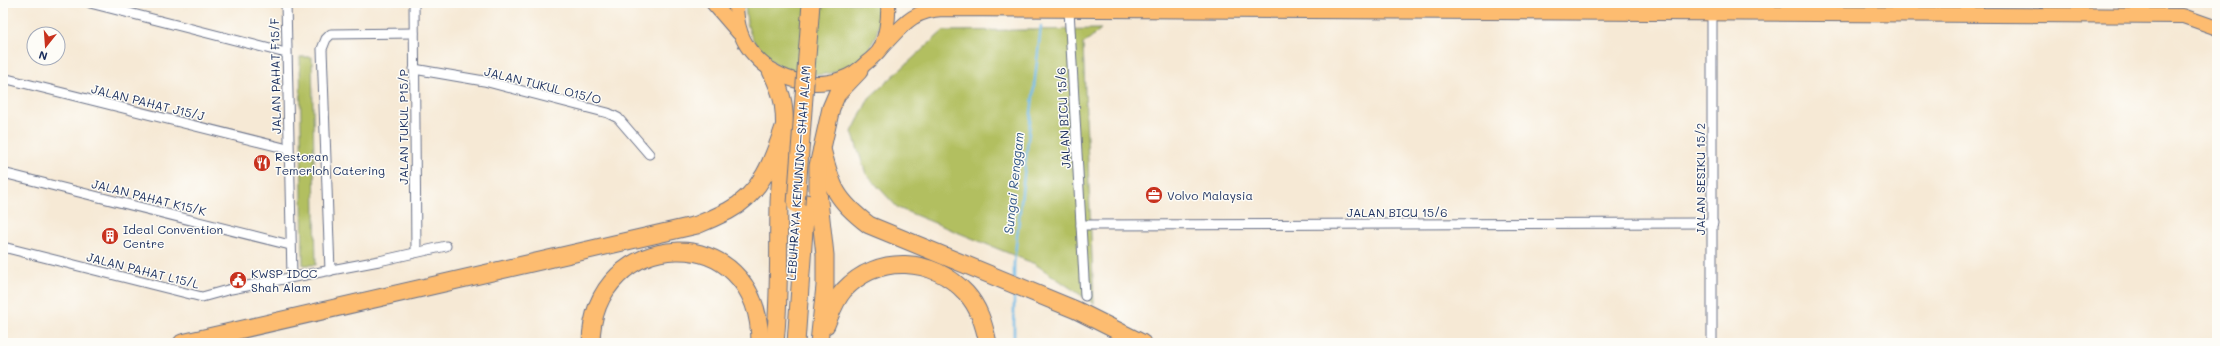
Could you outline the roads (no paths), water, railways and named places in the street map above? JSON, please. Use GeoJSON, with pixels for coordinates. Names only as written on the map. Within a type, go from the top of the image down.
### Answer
{"type":"FeatureCollection","features":[{"type":"Feature","properties":{"kind":"highway","name":"LEBUHRAYA KEMUNING–SHAH ALAM"},"geometry":{"type":"LineString","coordinates":[[796,343],[800,285],[801,204],[811,3]]}},
{"type":"Feature","properties":{"kind":"highway","name":"LEBUHRAYA KEMUNING–SHAH ALAM"},"geometry":{"type":"LineString","coordinates":[[786,343],[794,232],[801,204],[821,3]]}},
{"type":"Feature","properties":{"kind":"highway"},"geometry":{"type":"LineString","coordinates":[[771,71],[783,102],[784,127],[779,194],[778,250],[780,267],[774,343]]}},
{"type":"Feature","properties":{"kind":"highway"},"geometry":{"type":"LineString","coordinates":[[816,342],[825,286],[825,255],[818,192],[818,166],[827,120],[837,94],[859,71]]}},
{"type":"Feature","properties":{"kind":"highway"},"geometry":{"type":"LineString","coordinates":[[182,343],[697,225],[728,211],[744,200],[754,190],[766,175],[784,127]]}},
{"type":"Feature","properties":{"kind":"highway"},"geometry":{"type":"LineString","coordinates":[[822,149],[830,182],[836,194],[849,210],[869,225],[1076,310],[1142,343]]}},
{"type":"Feature","properties":{"kind":"highway"},"geometry":{"type":"LineString","coordinates":[[780,267],[794,232]]}},
{"type":"Feature","properties":{"kind":"highway"},"geometry":{"type":"LineString","coordinates":[[592,343],[592,325],[596,309],[602,295],[621,273],[643,258],[666,251],[685,250],[709,256],[731,269],[746,286],[755,305],[760,328],[760,343]]}},
{"type":"Feature","properties":{"kind":"highway"},"geometry":{"type":"LineString","coordinates":[[816,342],[843,291],[854,281],[865,273],[884,265],[905,264],[938,272],[966,294],[979,314],[988,343]]}},
{"type":"Feature","properties":{"kind":"highway"},"geometry":{"type":"LineString","coordinates":[[800,285],[809,310],[816,342]]}},
{"type":"Feature","properties":{"kind":"main road"},"geometry":{"type":"LineString","coordinates":[[713,3],[742,36],[754,56],[771,71],[800,83],[830,82],[859,71],[910,19],[924,11],[943,9],[1712,15],[2183,16],[2217,28]]}},
{"type":"Feature","properties":{"kind":"main road"},"geometry":{"type":"LineString","coordinates":[[736,3],[736,17],[742,36]]}},
{"type":"Feature","properties":{"kind":"main road"},"geometry":{"type":"LineString","coordinates":[[880,49],[888,18],[888,3]]}},
{"type":"Feature","properties":{"kind":"street"},"geometry":{"type":"LineString","coordinates":[[90,3],[286,53]]}},
{"type":"Feature","properties":{"kind":"street","name":"JALAN PAHAT F15/F"},"geometry":{"type":"LineString","coordinates":[[286,3],[290,245]]}},
{"type":"Feature","properties":{"kind":"street","name":"JALAN TUKUL P15/P"},"geometry":{"type":"LineString","coordinates":[[414,3],[416,252]]}},
{"type":"Feature","properties":{"kind":"street","name":"JALAN BICU 15/6"},"geometry":{"type":"LineString","coordinates":[[1069,10],[1085,296]]}},
{"type":"Feature","properties":{"kind":"street","name":"JALAN SESIKU 15/2"},"geometry":{"type":"LineString","coordinates":[[1712,15],[1712,343]]}},
{"type":"Feature","properties":{"kind":"street"},"geometry":{"type":"LineString","coordinates":[[330,271],[322,49],[326,39],[331,34],[414,32]]}},
{"type":"Feature","properties":{"kind":"street","name":"JALAN TUKUL O15/O"},"geometry":{"type":"LineString","coordinates":[[414,69],[484,82],[608,113],[618,118],[649,154]]}},
{"type":"Feature","properties":{"kind":"street","name":"JALAN PAHAT J15/J"},"geometry":{"type":"LineString","coordinates":[[3,78],[288,149]]}},
{"type":"Feature","properties":{"kind":"street","name":"JALAN PAHAT K15/K"},"geometry":{"type":"LineString","coordinates":[[3,172],[290,245]]}},
{"type":"Feature","properties":{"kind":"street","name":"JALAN BICU 15/6"},"geometry":{"type":"LineString","coordinates":[[1081,225],[1713,223]]}},
{"type":"Feature","properties":{"kind":"street"},"geometry":{"type":"LineString","coordinates":[[290,245],[292,277]]}},
{"type":"Feature","properties":{"kind":"street","name":"JALAN PAHAT L15/L"},"geometry":{"type":"LineString","coordinates":[[3,247],[202,297],[230,289],[330,271],[446,246]]}},
{"type":"Feature","properties":{"kind":"waterway","name":"Sungai Renggam"},"geometry":{"type":"LineString","coordinates":[[1014,279],[1014,263],[1041,26]]}},
{"type":"Feature","properties":{"kind":"waterway","name":"Sungai Renggam"},"geometry":{"type":"LineString","coordinates":[[1014,292],[1014,343]]}},
{"type":"Feature","properties":{"kind":"place","name":"Restoran Temerloh Catering"},"geometry":{"type":"Point","coordinates":[262,163]}},
{"type":"Feature","properties":{"kind":"place","name":"Volvo Malaysia"},"geometry":{"type":"Point","coordinates":[1154,195]}},
{"type":"Feature","properties":{"kind":"place","name":"Ideal Convention Centre"},"geometry":{"type":"Point","coordinates":[110,236]}},
{"type":"Feature","properties":{"kind":"place","name":"KWSP IDCC Shah Alam"},"geometry":{"type":"Point","coordinates":[238,280]}}]}
